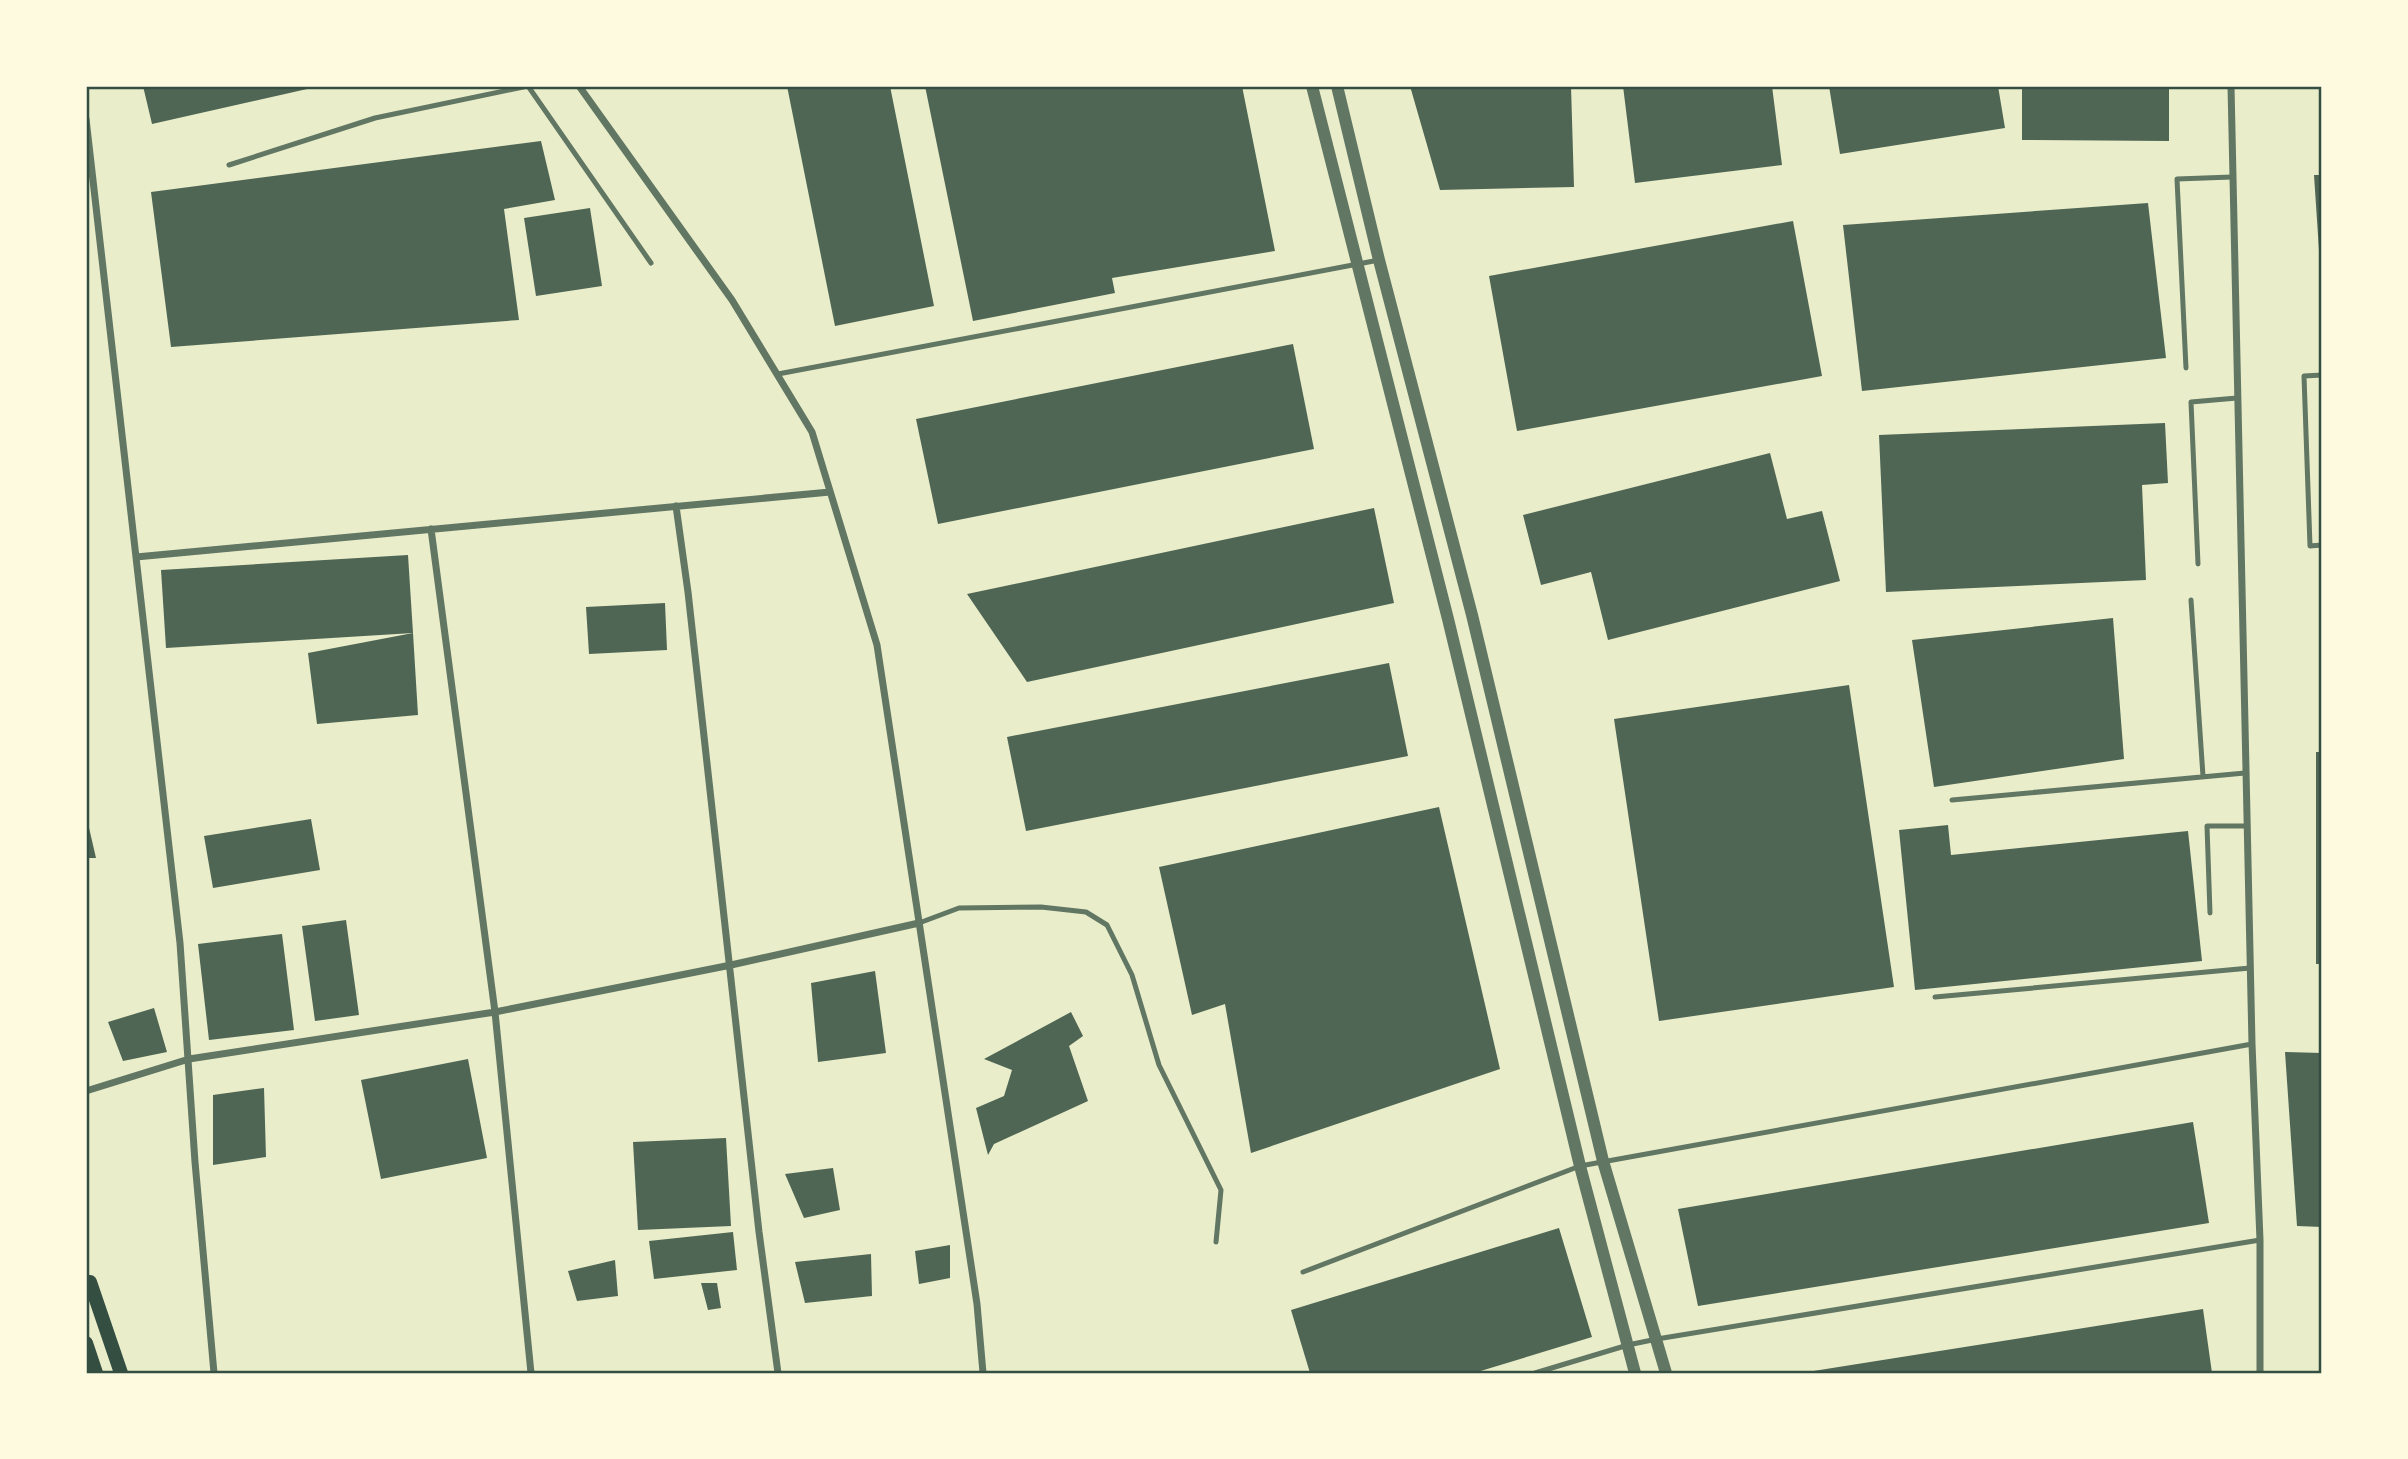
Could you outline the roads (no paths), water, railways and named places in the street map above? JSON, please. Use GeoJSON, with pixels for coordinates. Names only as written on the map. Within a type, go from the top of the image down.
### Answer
{"type":"FeatureCollection","features":[{"type":"Feature","properties":{"kind":"main road"},"geometry":{"type":"LineString","coordinates":[[87,1278],[121,1373]]}},
{"type":"Feature","properties":{"kind":"main road"},"geometry":{"type":"LineString","coordinates":[[86,1318],[101,1316]]}},
{"type":"Feature","properties":{"kind":"main road"},"geometry":{"type":"LineString","coordinates":[[86,1343],[94,1373]]}},
{"type":"Feature","properties":{"kind":"main road"},"geometry":{"type":"LineString","coordinates":[[86,1367],[94,1373]]}},
{"type":"Feature","properties":{"kind":"street"},"geometry":{"type":"LineString","coordinates":[[579,86],[732,300],[778,374],[811,432],[830,492],[877,645],[977,1304],[983,1373]]}},
{"type":"Feature","properties":{"kind":"street"},"geometry":{"type":"LineString","coordinates":[[1312,86],[1448,619],[1580,1166],[1635,1373]]}},
{"type":"Feature","properties":{"kind":"street"},"geometry":{"type":"LineString","coordinates":[[1337,86],[1379,260],[1460,566],[1603,1161],[1666,1373]]}},
{"type":"Feature","properties":{"kind":"street"},"geometry":{"type":"LineString","coordinates":[[2231,86],[2246,826],[2260,1240],[2260,1373]]}},
{"type":"Feature","properties":{"kind":"street"},"geometry":{"type":"LineString","coordinates":[[86,119],[180,943],[195,1162],[214,1373]]}},
{"type":"Feature","properties":{"kind":"street"},"geometry":{"type":"LineString","coordinates":[[136,557],[830,492]]}},
{"type":"Feature","properties":{"kind":"street"},"geometry":{"type":"LineString","coordinates":[[676,506],[778,1373]]}},
{"type":"Feature","properties":{"kind":"street"},"geometry":{"type":"LineString","coordinates":[[430,529],[495,1012],[531,1373]]}},
{"type":"Feature","properties":{"kind":"street"},"geometry":{"type":"LineString","coordinates":[[86,1091],[189,1059],[495,1012],[731,965],[919,923]]}},
{"type":"Feature","properties":{"kind":"lane"},"geometry":{"type":"LineString","coordinates":[[229,164],[375,118],[528,86],[651,263]]}},
{"type":"Feature","properties":{"kind":"lane"},"geometry":{"type":"LineString","coordinates":[[2186,368],[2177,179],[2232,177]]}},
{"type":"Feature","properties":{"kind":"lane"},"geometry":{"type":"LineString","coordinates":[[778,374],[1379,260]]}},
{"type":"Feature","properties":{"kind":"lane"},"geometry":{"type":"LineString","coordinates":[[2322,375],[2304,376],[2310,546],[2322,545]]}},
{"type":"Feature","properties":{"kind":"lane"},"geometry":{"type":"LineString","coordinates":[[2198,564],[2191,402],[2237,398]]}},
{"type":"Feature","properties":{"kind":"lane"},"geometry":{"type":"LineString","coordinates":[[2191,600],[2203,776]]}},
{"type":"Feature","properties":{"kind":"lane"},"geometry":{"type":"LineString","coordinates":[[1952,800],[2245,772]]}},
{"type":"Feature","properties":{"kind":"lane"},"geometry":{"type":"LineString","coordinates":[[2210,913],[2207,825],[2246,826]]}},
{"type":"Feature","properties":{"kind":"lane"},"geometry":{"type":"LineString","coordinates":[[919,923],[959,908],[1041,907],[1086,912],[1107,925],[1132,975],[1159,1065],[1221,1190],[1216,1242]]}},
{"type":"Feature","properties":{"kind":"lane"},"geometry":{"type":"LineString","coordinates":[[1935,997],[2250,968]]}},
{"type":"Feature","properties":{"kind":"lane"},"geometry":{"type":"LineString","coordinates":[[1303,1272],[1580,1166],[2252,1044]]}},
{"type":"Feature","properties":{"kind":"lane"},"geometry":{"type":"LineString","coordinates":[[1535,1373],[1657,1339],[2260,1240]]}}]}
